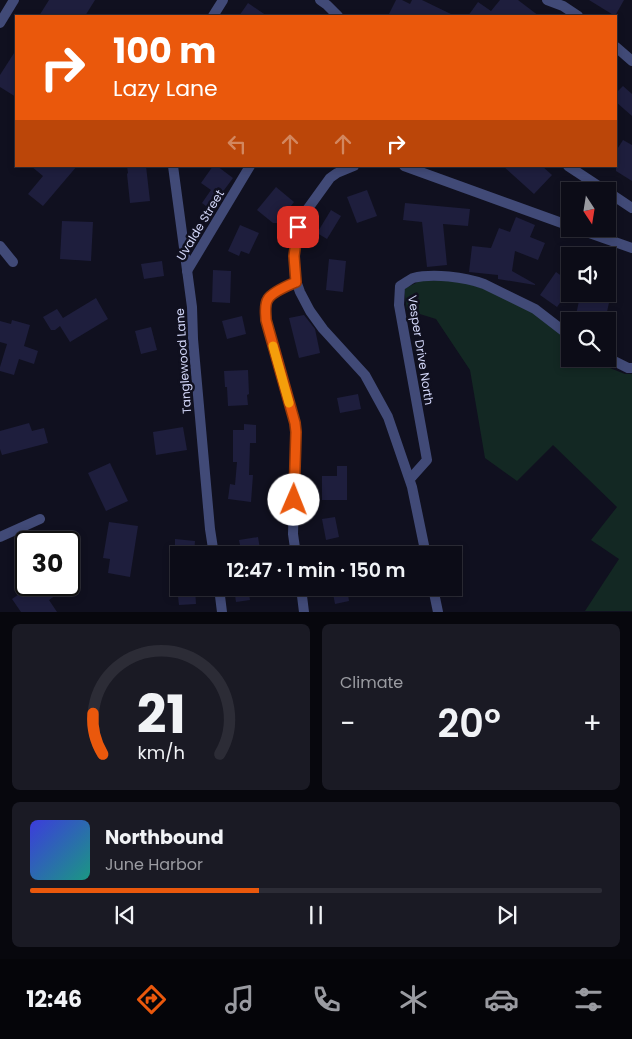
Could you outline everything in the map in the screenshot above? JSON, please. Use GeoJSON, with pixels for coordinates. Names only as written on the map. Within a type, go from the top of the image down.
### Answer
{"type":"FeatureCollection","features":[{"type":"Feature","properties":{"kind":"street"},"geometry":{"type":"LineString","coordinates":[[0,22],[14,0]]}},
{"type":"Feature","properties":{"kind":"street"},"geometry":{"type":"LineString","coordinates":[[213,15],[223,0]]}},
{"type":"Feature","properties":{"kind":"street"},"geometry":{"type":"LineString","coordinates":[[320,0],[328,5],[337,15]]}},
{"type":"Feature","properties":{"kind":"street"},"geometry":{"type":"LineString","coordinates":[[548,0],[563,6],[576,15]]}},
{"type":"Feature","properties":{"kind":"street"},"geometry":{"type":"LineString","coordinates":[[617,48],[632,60]]}},
{"type":"Feature","properties":{"kind":"street","name":"Tanglewood Lane"},"geometry":{"type":"LineString","coordinates":[[173,167],[192,307],[192,339],[213,546]]}},
{"type":"Feature","properties":{"kind":"street","name":"Uvalde Street"},"geometry":{"type":"LineString","coordinates":[[187,271],[249,167]]}},
{"type":"Feature","properties":{"kind":"street"},"geometry":{"type":"LineString","coordinates":[[351,167],[330,178],[304,214],[298,227],[294,256],[296,282],[314,317],[365,375],[388,417],[410,479],[424,546]]}},
{"type":"Feature","properties":{"kind":"street"},"geometry":{"type":"LineString","coordinates":[[407,167],[561,223]]}},
{"type":"Feature","properties":{"kind":"street"},"geometry":{"type":"LineString","coordinates":[[570,167],[592,182]]}},
{"type":"Feature","properties":{"kind":"street"},"geometry":{"type":"LineString","coordinates":[[616,198],[632,208]]}},
{"type":"Feature","properties":{"kind":"street"},"geometry":{"type":"LineString","coordinates":[[604,238],[632,248]]}},
{"type":"Feature","properties":{"kind":"street"},"geometry":{"type":"LineString","coordinates":[[0,246],[13,262]]}},
{"type":"Feature","properties":{"kind":"street","name":"Vesper Drive North"},"geometry":{"type":"LineString","coordinates":[[410,479],[427,460],[399,305],[400,286],[413,279],[434,276],[455,277],[475,281],[535,309],[561,329]]}},
{"type":"Feature","properties":{"kind":"street"},"geometry":{"type":"LineString","coordinates":[[295,546],[293,534],[295,423],[266,320],[266,306],[272,295],[296,282]]}},
{"type":"Feature","properties":{"kind":"street"},"geometry":{"type":"LineString","coordinates":[[616,362],[632,368]]}},
{"type":"Feature","properties":{"kind":"street"},"geometry":{"type":"LineString","coordinates":[[0,536],[40,520]]}},
{"type":"Feature","properties":{"kind":"street"},"geometry":{"type":"LineString","coordinates":[[220,596],[222,612]]}},
{"type":"Feature","properties":{"kind":"street"},"geometry":{"type":"LineString","coordinates":[[301,596],[304,612]]}},
{"type":"Feature","properties":{"kind":"street"},"geometry":{"type":"LineString","coordinates":[[435,596],[438,612]]}},
{"type":"Feature","properties":{"kind":"green space"},"geometry":{"type":"Polygon","coordinates":[[[442,280],[463,282],[499,294],[532,311],[561,334],[561,367],[607,367],[625,374],[632,374],[632,611],[585,611],[619,559],[591,540],[617,507],[553,445],[517,481],[485,458],[470,370],[436,319],[407,310],[404,289],[420,281],[442,280]]]}},
{"type":"Feature","properties":{"kind":"building"},"geometry":{"type":"Polygon","coordinates":[[[49,0],[95,0],[86,15],[40,15],[49,0]]]}},
{"type":"Feature","properties":{"kind":"building"},"geometry":{"type":"Polygon","coordinates":[[[396,0],[402,0],[410,4],[412,0],[422,0],[453,15],[388,15],[396,0]]]}},
{"type":"Feature","properties":{"kind":"building"},"geometry":{"type":"Polygon","coordinates":[[[500,0],[518,0],[538,15],[469,15],[478,2],[491,11],[500,0]]]}},
{"type":"Feature","properties":{"kind":"building"},"geometry":{"type":"Polygon","coordinates":[[[589,0],[624,0],[616,15],[589,0]]]}},
{"type":"Feature","properties":{"kind":"building"},"geometry":{"type":"Polygon","coordinates":[[[248,3],[266,15],[240,15],[248,3]]]}},
{"type":"Feature","properties":{"kind":"building"},"geometry":{"type":"Polygon","coordinates":[[[15,52],[15,96],[0,87],[0,75],[15,52]]]}},
{"type":"Feature","properties":{"kind":"building"},"geometry":{"type":"Polygon","coordinates":[[[623,86],[632,94],[632,116],[617,103],[617,92],[623,86]]]}},
{"type":"Feature","properties":{"kind":"building"},"geometry":{"type":"Polygon","coordinates":[[[623,140],[632,145],[632,181],[616,171],[617,149],[623,140]]]}},
{"type":"Feature","properties":{"kind":"building"},"geometry":{"type":"Polygon","coordinates":[[[32,167],[76,167],[43,206],[28,194],[43,176],[32,167]]]}},
{"type":"Feature","properties":{"kind":"building"},"geometry":{"type":"Polygon","coordinates":[[[127,167],[146,167],[150,201],[130,203],[127,167]]]}},
{"type":"Feature","properties":{"kind":"building"},"geometry":{"type":"Polygon","coordinates":[[[212,167],[218,167],[233,178],[210,209],[202,203],[211,190],[201,183],[212,167]]]}},
{"type":"Feature","properties":{"kind":"building"},"geometry":{"type":"Polygon","coordinates":[[[504,167],[543,167],[552,175],[534,194],[504,167]]]}},
{"type":"Feature","properties":{"kind":"building"},"geometry":{"type":"Polygon","coordinates":[[[276,187],[294,202],[278,223],[273,223],[257,210],[276,187]]]}},
{"type":"Feature","properties":{"kind":"building"},"geometry":{"type":"Polygon","coordinates":[[[367,190],[377,216],[357,223],[347,197],[367,190]]]}},
{"type":"Feature","properties":{"kind":"building"},"geometry":{"type":"Polygon","coordinates":[[[405,203],[470,209],[468,226],[443,224],[447,265],[427,267],[422,222],[403,220],[405,203]]]}},
{"type":"Feature","properties":{"kind":"building"},"geometry":{"type":"Polygon","coordinates":[[[331,210],[341,216],[327,239],[317,233],[331,210]]]}},
{"type":"Feature","properties":{"kind":"building"},"geometry":{"type":"Polygon","coordinates":[[[516,217],[535,225],[530,237],[545,243],[538,260],[515,251],[512,271],[535,285],[498,279],[498,275],[469,272],[472,246],[491,248],[499,228],[510,232],[516,217]]]}},
{"type":"Feature","properties":{"kind":"building"},"geometry":{"type":"Polygon","coordinates":[[[62,221],[93,222],[91,261],[60,259],[62,221]]]}},
{"type":"Feature","properties":{"kind":"building"},"geometry":{"type":"Polygon","coordinates":[[[240,225],[259,233],[249,254],[241,251],[239,256],[228,251],[240,225]]]}},
{"type":"Feature","properties":{"kind":"building"},"geometry":{"type":"Polygon","coordinates":[[[329,259],[346,261],[343,292],[326,290],[329,259]]]}},
{"type":"Feature","properties":{"kind":"building"},"geometry":{"type":"Polygon","coordinates":[[[162,261],[164,276],[144,279],[141,264],[162,261]]]}},
{"type":"Feature","properties":{"kind":"building"},"geometry":{"type":"Polygon","coordinates":[[[213,270],[231,271],[230,303],[212,302],[213,270]]]}},
{"type":"Feature","properties":{"kind":"building"},"geometry":{"type":"Polygon","coordinates":[[[556,272],[561,276],[561,301],[557,307],[540,295],[556,272]]]}},
{"type":"Feature","properties":{"kind":"building"},"geometry":{"type":"Polygon","coordinates":[[[96,298],[108,319],[70,342],[60,326],[55,330],[51,330],[43,317],[57,309],[63,318],[96,298]]]}},
{"type":"Feature","properties":{"kind":"building"},"geometry":{"type":"Polygon","coordinates":[[[579,302],[609,302],[607,312],[577,312],[579,302]]]}},
{"type":"Feature","properties":{"kind":"building"},"geometry":{"type":"Polygon","coordinates":[[[304,315],[315,329],[320,353],[299,358],[289,318],[304,315]]]}},
{"type":"Feature","properties":{"kind":"building"},"geometry":{"type":"Polygon","coordinates":[[[242,316],[246,334],[227,339],[222,321],[242,316]]]}},
{"type":"Feature","properties":{"kind":"building"},"geometry":{"type":"Polygon","coordinates":[[[12,320],[30,325],[24,346],[38,351],[34,364],[19,359],[14,375],[0,371],[7,344],[0,342],[0,321],[11,324],[12,320]]]}},
{"type":"Feature","properties":{"kind":"building"},"geometry":{"type":"Polygon","coordinates":[[[151,327],[157,350],[141,354],[135,331],[151,327]]]}},
{"type":"Feature","properties":{"kind":"building"},"geometry":{"type":"Polygon","coordinates":[[[248,370],[248,405],[228,406],[224,371],[248,370]]]}},
{"type":"Feature","properties":{"kind":"building"},"geometry":{"type":"Polygon","coordinates":[[[358,394],[361,409],[340,413],[337,398],[358,394]]]}},
{"type":"Feature","properties":{"kind":"building"},"geometry":{"type":"Polygon","coordinates":[[[29,423],[32,431],[44,428],[48,443],[2,455],[0,431],[29,423]]]}},
{"type":"Feature","properties":{"kind":"building"},"geometry":{"type":"Polygon","coordinates":[[[244,424],[256,425],[256,443],[250,443],[249,475],[253,475],[251,502],[228,499],[230,484],[235,485],[237,462],[233,462],[233,430],[244,430],[244,424]]]}},
{"type":"Feature","properties":{"kind":"building"},"geometry":{"type":"Polygon","coordinates":[[[183,427],[187,450],[156,455],[153,432],[183,427]]]}},
{"type":"Feature","properties":{"kind":"building"},"geometry":{"type":"Polygon","coordinates":[[[110,463],[128,501],[106,511],[88,473],[110,463]]]}},
{"type":"Feature","properties":{"kind":"building"},"geometry":{"type":"Polygon","coordinates":[[[337,466],[347,466],[347,500],[322,500],[322,476],[337,476],[337,466]]]}},
{"type":"Feature","properties":{"kind":"building"},"geometry":{"type":"Polygon","coordinates":[[[335,517],[339,537],[326,540],[322,519],[335,517]]]}},
{"type":"Feature","properties":{"kind":"building"},"geometry":{"type":"Polygon","coordinates":[[[109,522],[138,526],[130,577],[108,573],[110,559],[103,558],[109,522]]]}},
{"type":"Feature","properties":{"kind":"building"},"geometry":{"type":"Polygon","coordinates":[[[258,537],[260,546],[240,546],[239,540],[258,537]]]}},
{"type":"Feature","properties":{"kind":"building"},"geometry":{"type":"Polygon","coordinates":[[[175,539],[195,541],[195,546],[175,546],[175,539]]]}},
{"type":"Feature","properties":{"kind":"building"},"geometry":{"type":"Polygon","coordinates":[[[16,596],[55,596],[49,600],[57,612],[21,612],[12,599],[16,596]]]}},
{"type":"Feature","properties":{"kind":"building"},"geometry":{"type":"Polygon","coordinates":[[[178,596],[196,596],[196,604],[179,605],[178,596]]]}},
{"type":"Feature","properties":{"kind":"building"},"geometry":{"type":"Polygon","coordinates":[[[235,596],[249,596],[250,600],[236,602],[235,596]]]}},
{"type":"Feature","properties":{"kind":"building"},"geometry":{"type":"Polygon","coordinates":[[[334,596],[348,596],[349,601],[335,604],[334,596]]]}},
{"type":"Feature","properties":{"kind":"slow traffic"},"geometry":{"type":"LineString","coordinates":[[273,346],[289,403]]}},
{"type":"Feature","properties":{"kind":"route"},"geometry":{"type":"LineString","coordinates":[[294,500],[295,423],[266,320],[266,306],[272,295],[296,282],[294,256],[298,227]]}}]}
